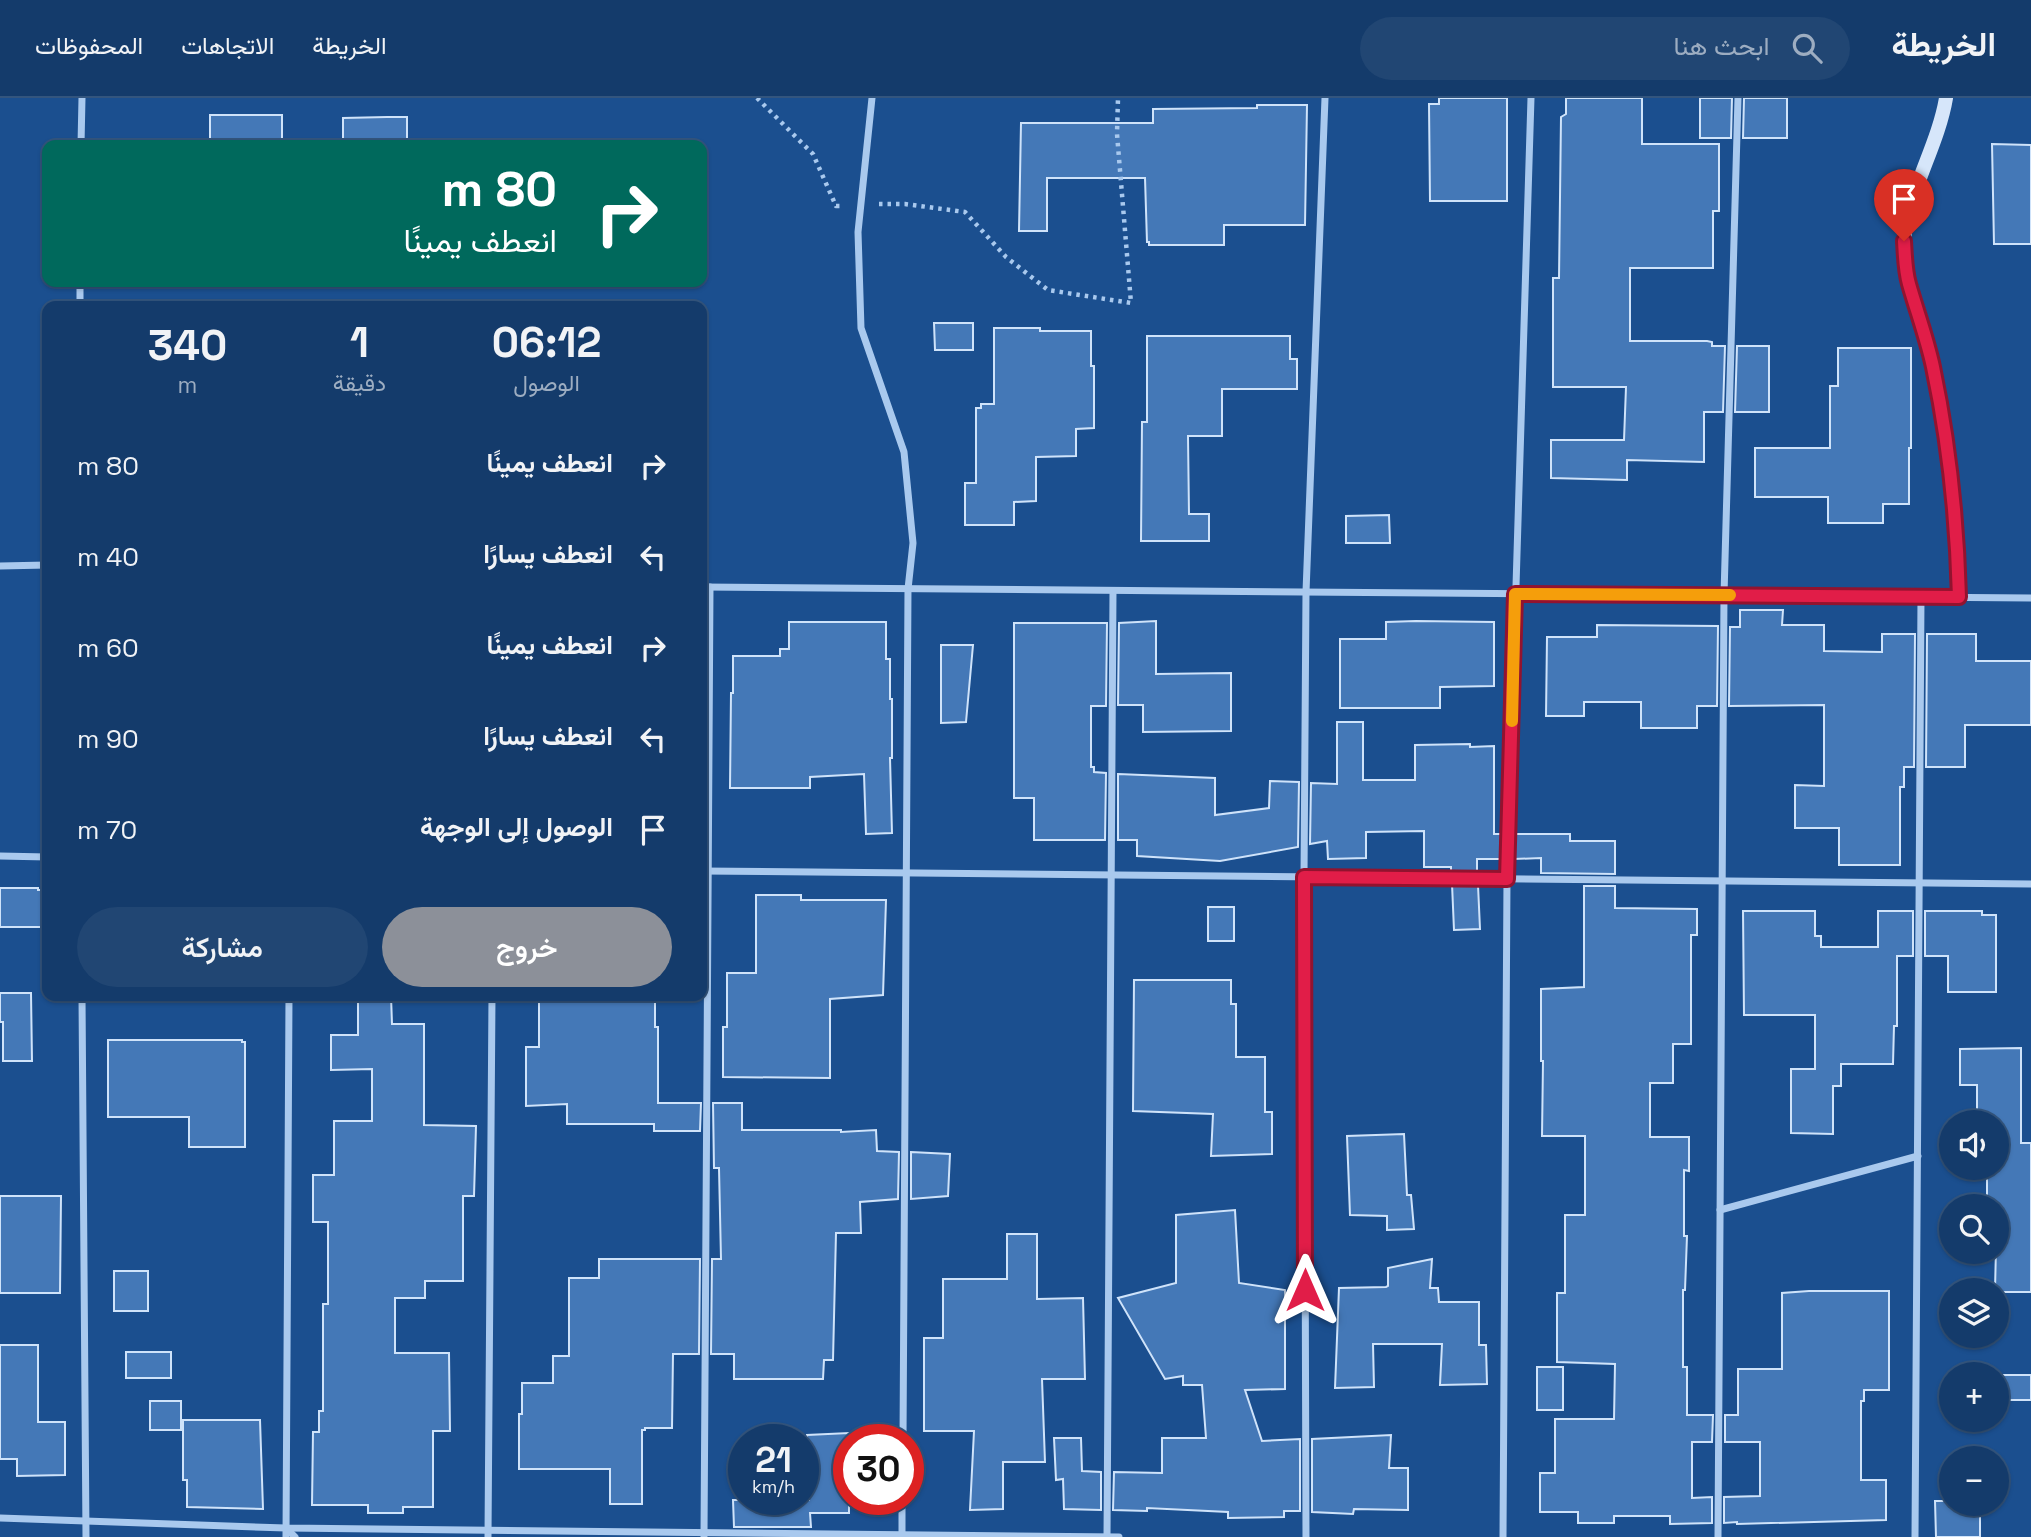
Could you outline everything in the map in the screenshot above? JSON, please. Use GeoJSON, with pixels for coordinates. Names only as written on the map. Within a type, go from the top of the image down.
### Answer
{"type":"FeatureCollection","features":[{"type":"Feature","properties":{"kind":"street"},"geometry":{"type":"LineString","coordinates":[[81,140],[82,98]]}},
{"type":"Feature","properties":{"kind":"street"},"geometry":{"type":"LineString","coordinates":[[872,98],[858,232],[861,328],[904,452],[913,543],[908,589],[903,1424]]}},
{"type":"Feature","properties":{"kind":"street"},"geometry":{"type":"LineString","coordinates":[[1306,1537],[1306,592],[1325,98]]}},
{"type":"Feature","properties":{"kind":"street"},"geometry":{"type":"LineString","coordinates":[[1503,1537],[1507,879],[1531,98]]}},
{"type":"Feature","properties":{"kind":"street"},"geometry":{"type":"LineString","coordinates":[[1718,1537],[1724,595],[1738,98]]}},
{"type":"Feature","properties":{"kind":"street"},"geometry":{"type":"LineString","coordinates":[[1945,98],[1943,115],[1910,207],[1904,241],[1909,284],[1917,304],[1944,421],[1953,491],[1959,597]]}},
{"type":"Feature","properties":{"kind":"street"},"geometry":{"type":"LineString","coordinates":[[0,566],[42,565]]}},
{"type":"Feature","properties":{"kind":"street"},"geometry":{"type":"LineString","coordinates":[[707,587],[2031,598]]}},
{"type":"Feature","properties":{"kind":"street"},"geometry":{"type":"LineString","coordinates":[[1107,1537],[1113,591]]}},
{"type":"Feature","properties":{"kind":"street"},"geometry":{"type":"LineString","coordinates":[[1916,1537],[1921,597]]}},
{"type":"Feature","properties":{"kind":"street"},"geometry":{"type":"LineString","coordinates":[[0,856],[42,858]]}},
{"type":"Feature","properties":{"kind":"street"},"geometry":{"type":"LineString","coordinates":[[707,871],[2031,884]]}},
{"type":"Feature","properties":{"kind":"street"},"geometry":{"type":"LineString","coordinates":[[82,1001],[86,1537]]}},
{"type":"Feature","properties":{"kind":"street"},"geometry":{"type":"LineString","coordinates":[[286,1533],[289,1001]]}},
{"type":"Feature","properties":{"kind":"street"},"geometry":{"type":"LineString","coordinates":[[488,1534],[492,1001]]}},
{"type":"Feature","properties":{"kind":"street"},"geometry":{"type":"LineString","coordinates":[[704,1535],[705,1001]]}},
{"type":"Feature","properties":{"kind":"street"},"geometry":{"type":"LineString","coordinates":[[1720,1210],[1918,1156]]}},
{"type":"Feature","properties":{"kind":"street"},"geometry":{"type":"LineString","coordinates":[[902,1515],[902,1536]]}},
{"type":"Feature","properties":{"kind":"street"},"geometry":{"type":"LineString","coordinates":[[0,1518],[87,1520],[286,1533],[1119,1537]]}},
{"type":"Feature","properties":{"kind":"street"},"geometry":{"type":"LineString","coordinates":[[286,1533],[295,1537]]}},
{"type":"Feature","properties":{"kind":"path"},"geometry":{"type":"LineString","coordinates":[[757,98],[813,154],[836,206],[905,204],[965,212],[1006,257],[1048,290],[1131,303],[1117,134],[1118,98]]}},
{"type":"Feature","properties":{"kind":"building"},"geometry":{"type":"Polygon","coordinates":[[[1439,98],[1507,98],[1507,201],[1430,201],[1429,104],[1439,104],[1439,98]]]}},
{"type":"Feature","properties":{"kind":"building"},"geometry":{"type":"Polygon","coordinates":[[[1566,98],[1642,98],[1642,144],[1719,144],[1719,211],[1713,211],[1713,268],[1630,268],[1630,341],[1707,341],[1712,342],[1712,346],[1725,346],[1723,412],[1704,412],[1704,462],[1627,460],[1627,480],[1551,478],[1551,440],[1624,440],[1626,387],[1553,387],[1553,278],[1559,278],[1561,117],[1566,114],[1566,98]]]}},
{"type":"Feature","properties":{"kind":"building"},"geometry":{"type":"Polygon","coordinates":[[[1700,98],[1732,98],[1731,138],[1700,138],[1700,98]]]}},
{"type":"Feature","properties":{"kind":"building"},"geometry":{"type":"Polygon","coordinates":[[[1744,98],[1787,98],[1787,138],[1743,138],[1744,98]]]}},
{"type":"Feature","properties":{"kind":"building"},"geometry":{"type":"Polygon","coordinates":[[[1257,105],[1307,105],[1305,225],[1224,225],[1224,245],[1149,245],[1145,178],[1047,178],[1047,231],[1019,231],[1021,123],[1153,123],[1153,109],[1257,108],[1257,105]]]}},
{"type":"Feature","properties":{"kind":"building"},"geometry":{"type":"Polygon","coordinates":[[[210,115],[282,115],[282,140],[210,140],[210,115]]]}},
{"type":"Feature","properties":{"kind":"building"},"geometry":{"type":"Polygon","coordinates":[[[407,117],[407,140],[343,140],[343,118],[407,117]]]}},
{"type":"Feature","properties":{"kind":"building"},"geometry":{"type":"Polygon","coordinates":[[[1992,144],[2031,145],[2031,244],[1994,244],[1992,144]]]}},
{"type":"Feature","properties":{"kind":"building"},"geometry":{"type":"Polygon","coordinates":[[[934,323],[973,323],[973,350],[935,350],[934,323]]]}},
{"type":"Feature","properties":{"kind":"building"},"geometry":{"type":"Polygon","coordinates":[[[994,328],[1091,331],[1094,428],[1076,429],[1076,456],[1036,457],[1036,501],[1014,502],[1014,525],[965,525],[965,483],[976,483],[976,408],[981,408],[981,404],[994,404],[994,328]]]}},
{"type":"Feature","properties":{"kind":"building"},"geometry":{"type":"Polygon","coordinates":[[[1147,336],[1290,336],[1290,359],[1297,359],[1297,389],[1222,389],[1222,436],[1188,436],[1189,514],[1209,514],[1209,541],[1141,541],[1142,422],[1147,422],[1147,336]]]}},
{"type":"Feature","properties":{"kind":"building"},"geometry":{"type":"Polygon","coordinates":[[[1737,346],[1769,346],[1769,412],[1735,412],[1737,346]]]}},
{"type":"Feature","properties":{"kind":"building"},"geometry":{"type":"Polygon","coordinates":[[[1838,348],[1911,348],[1909,504],[1883,504],[1883,523],[1828,523],[1828,497],[1755,497],[1755,448],[1830,448],[1830,386],[1838,386],[1838,348]]]}},
{"type":"Feature","properties":{"kind":"building"},"geometry":{"type":"Polygon","coordinates":[[[1389,515],[1390,543],[1346,543],[1346,516],[1389,515]]]}},
{"type":"Feature","properties":{"kind":"building"},"geometry":{"type":"Polygon","coordinates":[[[1740,610],[1783,610],[1782,625],[1824,625],[1824,651],[1882,652],[1882,634],[1915,634],[1914,767],[1904,767],[1904,787],[1900,787],[1900,865],[1839,865],[1839,828],[1795,828],[1795,785],[1824,786],[1824,705],[1729,706],[1730,627],[1740,627],[1740,610]]]}},
{"type":"Feature","properties":{"kind":"building"},"geometry":{"type":"Polygon","coordinates":[[[1156,621],[1156,674],[1231,673],[1231,731],[1143,732],[1143,705],[1118,705],[1119,623],[1156,621]]]}},
{"type":"Feature","properties":{"kind":"building"},"geometry":{"type":"Polygon","coordinates":[[[789,622],[886,622],[886,659],[890,659],[892,699],[892,833],[866,834],[864,774],[810,777],[810,788],[730,788],[733,656],[780,656],[780,649],[789,649],[789,622]]]}},
{"type":"Feature","properties":{"kind":"building"},"geometry":{"type":"Polygon","coordinates":[[[1386,622],[1494,622],[1494,686],[1440,687],[1440,708],[1340,708],[1340,639],[1386,639],[1386,622]]]}},
{"type":"Feature","properties":{"kind":"building"},"geometry":{"type":"Polygon","coordinates":[[[1014,623],[1107,623],[1106,706],[1091,706],[1091,767],[1094,767],[1094,772],[1106,773],[1105,840],[1034,840],[1034,798],[1014,798],[1014,623]]]}},
{"type":"Feature","properties":{"kind":"building"},"geometry":{"type":"Polygon","coordinates":[[[1597,625],[1718,626],[1717,706],[1697,706],[1697,728],[1641,728],[1641,702],[1584,702],[1584,716],[1546,716],[1547,637],[1597,637],[1597,625]]]}},
{"type":"Feature","properties":{"kind":"building"},"geometry":{"type":"Polygon","coordinates":[[[1927,634],[1976,634],[1976,661],[2031,661],[2031,725],[1965,725],[1965,767],[1926,767],[1927,634]]]}},
{"type":"Feature","properties":{"kind":"building"},"geometry":{"type":"Polygon","coordinates":[[[941,645],[973,645],[966,722],[941,723],[941,645]]]}},
{"type":"Feature","properties":{"kind":"building"},"geometry":{"type":"Polygon","coordinates":[[[1337,722],[1363,722],[1363,780],[1415,780],[1415,745],[1494,746],[1494,834],[1502,834],[1501,859],[1477,859],[1477,872],[1451,872],[1451,867],[1424,867],[1424,831],[1366,832],[1366,858],[1328,859],[1327,841],[1310,844],[1311,783],[1337,784],[1337,722]]]}},
{"type":"Feature","properties":{"kind":"building"},"geometry":{"type":"Polygon","coordinates":[[[1118,774],[1215,778],[1215,815],[1269,808],[1270,781],[1299,782],[1298,847],[1220,861],[1137,856],[1137,840],[1118,840],[1118,774]]]}},
{"type":"Feature","properties":{"kind":"building"},"geometry":{"type":"Polygon","coordinates":[[[1515,834],[1570,834],[1570,841],[1615,841],[1615,874],[1541,873],[1541,858],[1514,859],[1515,834]]]}},
{"type":"Feature","properties":{"kind":"building"},"geometry":{"type":"Polygon","coordinates":[[[1452,884],[1478,885],[1480,929],[1454,930],[1452,884]]]}},
{"type":"Feature","properties":{"kind":"building"},"geometry":{"type":"Polygon","coordinates":[[[1584,886],[1615,886],[1615,908],[1697,909],[1697,935],[1691,935],[1691,1044],[1673,1044],[1673,1083],[1650,1083],[1650,1137],[1689,1137],[1689,1171],[1684,1170],[1684,1236],[1687,1236],[1683,1290],[1683,1367],[1687,1367],[1687,1415],[1713,1415],[1712,1442],[1692,1442],[1692,1498],[1712,1497],[1712,1523],[1670,1524],[1670,1516],[1614,1516],[1614,1523],[1578,1523],[1578,1512],[1540,1512],[1540,1473],[1555,1473],[1555,1419],[1614,1419],[1615,1364],[1557,1362],[1557,1293],[1565,1293],[1565,1215],[1585,1215],[1585,1136],[1542,1136],[1541,989],[1584,987],[1584,886]]]}},
{"type":"Feature","properties":{"kind":"building"},"geometry":{"type":"Polygon","coordinates":[[[0,888],[42,890],[42,927],[0,927],[0,888]]]}},
{"type":"Feature","properties":{"kind":"building"},"geometry":{"type":"Polygon","coordinates":[[[756,895],[801,895],[801,900],[886,900],[883,995],[830,999],[830,1078],[723,1077],[727,973],[756,973],[756,895]]]}},
{"type":"Feature","properties":{"kind":"building"},"geometry":{"type":"Polygon","coordinates":[[[1208,907],[1234,907],[1234,941],[1208,941],[1208,907]]]}},
{"type":"Feature","properties":{"kind":"building"},"geometry":{"type":"Polygon","coordinates":[[[1743,911],[1815,911],[1815,936],[1821,936],[1821,947],[1878,947],[1878,911],[1913,911],[1913,956],[1897,956],[1897,1026],[1894,1026],[1893,1064],[1841,1064],[1841,1086],[1833,1086],[1833,1134],[1791,1133],[1791,1069],[1815,1069],[1815,1015],[1744,1015],[1743,911]]]}},
{"type":"Feature","properties":{"kind":"building"},"geometry":{"type":"Polygon","coordinates":[[[1925,911],[1982,911],[1982,915],[1996,915],[1996,992],[1948,992],[1948,956],[1925,956],[1925,911]]]}},
{"type":"Feature","properties":{"kind":"building"},"geometry":{"type":"Polygon","coordinates":[[[1134,980],[1231,980],[1231,1004],[1236,1004],[1236,1057],[1265,1057],[1265,1112],[1272,1112],[1272,1154],[1211,1156],[1213,1114],[1133,1111],[1134,980]]]}},
{"type":"Feature","properties":{"kind":"building"},"geometry":{"type":"Polygon","coordinates":[[[0,993],[31,993],[32,1061],[3,1061],[0,993]]]}},
{"type":"Feature","properties":{"kind":"building"},"geometry":{"type":"Polygon","coordinates":[[[358,1001],[391,1001],[392,1024],[424,1024],[424,1125],[476,1126],[474,1196],[463,1196],[463,1281],[425,1281],[425,1298],[395,1298],[395,1353],[449,1353],[450,1431],[433,1431],[433,1507],[403,1507],[403,1513],[368,1513],[368,1505],[312,1505],[313,1432],[319,1432],[319,1411],[323,1411],[323,1304],[328,1304],[328,1222],[313,1222],[313,1175],[334,1175],[334,1121],[372,1121],[372,1069],[331,1070],[331,1035],[358,1035],[358,1001]]]}},
{"type":"Feature","properties":{"kind":"building"},"geometry":{"type":"Polygon","coordinates":[[[539,1001],[655,1001],[655,1027],[658,1027],[658,1103],[701,1103],[700,1131],[654,1131],[654,1124],[567,1124],[567,1104],[526,1106],[526,1047],[539,1047],[539,1001]]]}},
{"type":"Feature","properties":{"kind":"building"},"geometry":{"type":"Polygon","coordinates":[[[108,1040],[245,1042],[245,1147],[189,1147],[189,1117],[108,1117],[108,1040]]]}},
{"type":"Feature","properties":{"kind":"building"},"geometry":{"type":"Polygon","coordinates":[[[2021,1048],[2021,1143],[2031,1143],[2031,1292],[2009,1292],[2009,1278],[1995,1278],[1996,1264],[2009,1264],[2009,1194],[1987,1194],[1987,1180],[2009,1180],[2009,1110],[1977,1110],[1977,1085],[1960,1085],[1960,1049],[2021,1048]]]}},
{"type":"Feature","properties":{"kind":"building"},"geometry":{"type":"Polygon","coordinates":[[[713,1103],[742,1103],[742,1130],[876,1130],[877,1151],[899,1152],[898,1199],[860,1202],[861,1233],[836,1233],[833,1360],[824,1360],[823,1379],[734,1379],[734,1354],[711,1354],[712,1259],[721,1259],[719,1168],[714,1168],[713,1103]]]}},
{"type":"Feature","properties":{"kind":"building"},"geometry":{"type":"Polygon","coordinates":[[[1404,1134],[1407,1195],[1411,1195],[1414,1229],[1387,1230],[1387,1216],[1350,1215],[1347,1136],[1404,1134]]]}},
{"type":"Feature","properties":{"kind":"building"},"geometry":{"type":"Polygon","coordinates":[[[911,1152],[950,1154],[948,1196],[911,1199],[911,1152]]]}},
{"type":"Feature","properties":{"kind":"building"},"geometry":{"type":"Polygon","coordinates":[[[0,1196],[61,1196],[60,1293],[0,1293],[0,1196]]]}},
{"type":"Feature","properties":{"kind":"building"},"geometry":{"type":"Polygon","coordinates":[[[1235,1210],[1239,1283],[1285,1290],[1285,1389],[1245,1390],[1262,1441],[1300,1439],[1300,1511],[1284,1511],[1284,1517],[1228,1518],[1228,1512],[1147,1508],[1147,1511],[1113,1510],[1114,1472],[1162,1473],[1162,1438],[1206,1438],[1202,1385],[1183,1385],[1183,1376],[1165,1379],[1118,1298],[1176,1283],[1176,1215],[1235,1210]]]}},
{"type":"Feature","properties":{"kind":"building"},"geometry":{"type":"Polygon","coordinates":[[[1007,1234],[1037,1234],[1037,1299],[1083,1298],[1085,1379],[1042,1379],[1045,1462],[1003,1462],[1003,1509],[970,1510],[974,1431],[924,1431],[924,1338],[943,1338],[943,1279],[1007,1279],[1007,1234]]]}},
{"type":"Feature","properties":{"kind":"building"},"geometry":{"type":"Polygon","coordinates":[[[599,1259],[700,1259],[699,1354],[673,1354],[672,1428],[642,1430],[642,1504],[610,1504],[610,1469],[519,1469],[522,1383],[553,1383],[553,1356],[569,1356],[569,1278],[599,1278],[599,1259]]]}},
{"type":"Feature","properties":{"kind":"building"},"geometry":{"type":"Polygon","coordinates":[[[1432,1259],[1430,1288],[1438,1288],[1439,1302],[1479,1302],[1479,1345],[1486,1345],[1487,1384],[1440,1385],[1442,1344],[1373,1344],[1374,1387],[1335,1388],[1339,1288],[1386,1287],[1388,1268],[1432,1259]]]}},
{"type":"Feature","properties":{"kind":"building"},"geometry":{"type":"Polygon","coordinates":[[[114,1271],[148,1271],[148,1311],[114,1311],[114,1271]]]}},
{"type":"Feature","properties":{"kind":"building"},"geometry":{"type":"Polygon","coordinates":[[[1889,1291],[1889,1390],[1864,1390],[1864,1401],[1861,1401],[1861,1480],[1886,1480],[1886,1520],[1724,1523],[1724,1497],[1760,1496],[1760,1442],[1725,1442],[1725,1415],[1738,1415],[1738,1369],[1782,1369],[1782,1293],[1889,1291]]]}},
{"type":"Feature","properties":{"kind":"building"},"geometry":{"type":"Polygon","coordinates":[[[0,1345],[38,1345],[38,1422],[65,1422],[65,1475],[17,1476],[17,1459],[0,1459],[0,1345]]]}},
{"type":"Feature","properties":{"kind":"building"},"geometry":{"type":"Polygon","coordinates":[[[126,1352],[171,1352],[171,1378],[126,1378],[126,1352]]]}},
{"type":"Feature","properties":{"kind":"building"},"geometry":{"type":"Polygon","coordinates":[[[1537,1367],[1563,1367],[1563,1410],[1537,1410],[1537,1367]]]}},
{"type":"Feature","properties":{"kind":"building"},"geometry":{"type":"Polygon","coordinates":[[[2009,1375],[2031,1375],[2031,1400],[2009,1400],[2009,1375]]]}},
{"type":"Feature","properties":{"kind":"building"},"geometry":{"type":"Polygon","coordinates":[[[150,1401],[181,1401],[181,1430],[150,1430],[150,1401]]]}},
{"type":"Feature","properties":{"kind":"building"},"geometry":{"type":"Polygon","coordinates":[[[183,1420],[260,1420],[263,1509],[187,1507],[187,1480],[183,1480],[183,1420]]]}},
{"type":"Feature","properties":{"kind":"building"},"geometry":{"type":"Polygon","coordinates":[[[819,1434],[833,1434],[833,1513],[819,1513],[819,1434]]]}},
{"type":"Feature","properties":{"kind":"building"},"geometry":{"type":"Polygon","coordinates":[[[1391,1435],[1389,1468],[1408,1468],[1408,1510],[1354,1509],[1353,1514],[1312,1512],[1312,1439],[1391,1435]]]}},
{"type":"Feature","properties":{"kind":"building"},"geometry":{"type":"Polygon","coordinates":[[[1054,1438],[1081,1438],[1082,1471],[1101,1472],[1101,1510],[1064,1509],[1063,1479],[1056,1480],[1054,1438]]]}},
{"type":"Feature","properties":{"kind":"building"},"geometry":{"type":"Polygon","coordinates":[[[1935,1501],[1939,1501],[1939,1516],[1980,1516],[1980,1537],[1936,1537],[1935,1501]]]}},
{"type":"Feature","properties":{"kind":"building"},"geometry":{"type":"Polygon","coordinates":[[[734,1515],[810,1515],[811,1527],[734,1527],[734,1515]]]}},
{"type":"Feature","properties":{"kind":"slow traffic"},"geometry":{"type":"LineString","coordinates":[[1512,721],[1515,594],[1730,595]]}},
{"type":"Feature","properties":{"kind":"route"},"geometry":{"type":"LineString","coordinates":[[1305,1290],[1304,877],[1507,879],[1515,594],[1959,597],[1954,499],[1944,421],[1917,304],[1909,284],[1904,241]]}}]}
